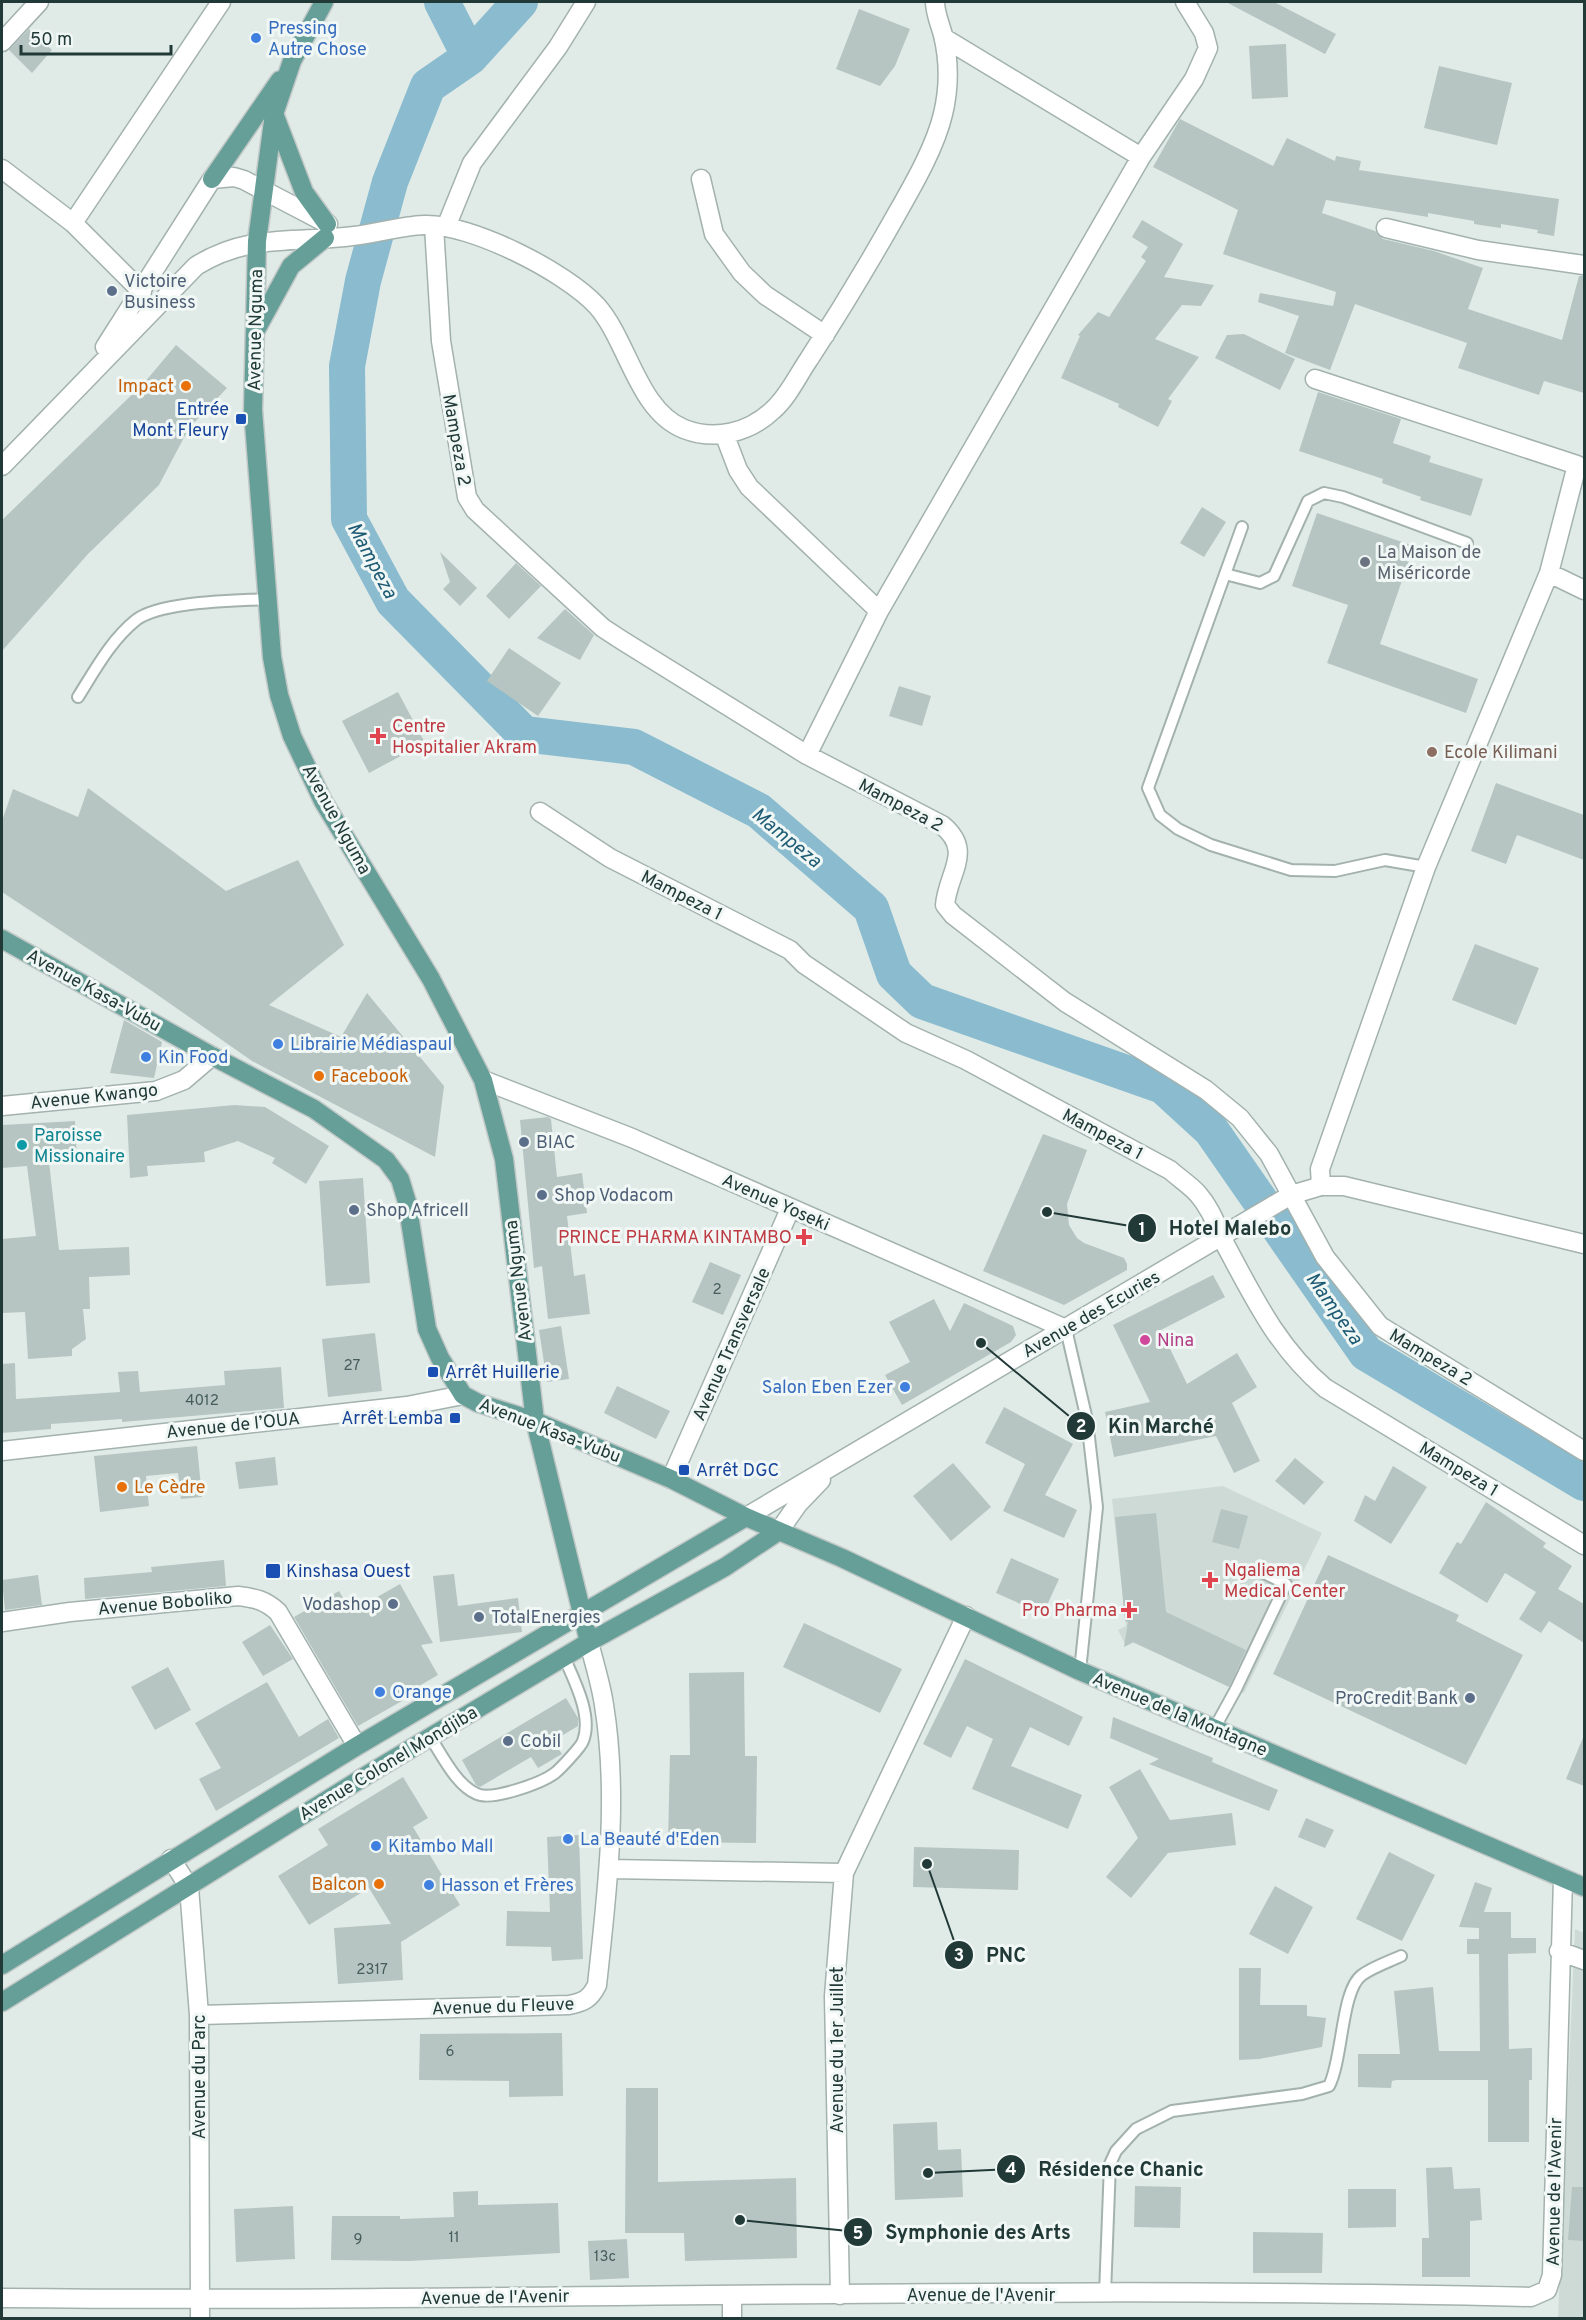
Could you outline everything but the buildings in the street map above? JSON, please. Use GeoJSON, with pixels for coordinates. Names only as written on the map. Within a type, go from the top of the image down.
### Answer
{"type":"FeatureCollection","features":[{"type":"Feature","properties":{"kind":"main road","name":"Avenue Nguma"},"geometry":{"type":"LineString","coordinates":[[324,2],[292,61],[274,114],[257,241],[253,410],[272,657],[279,695],[292,736],[323,801],[431,980],[483,1080],[498,1129],[504,1159],[535,1421],[589,1642]]}},
{"type":"Feature","properties":{"kind":"main road"},"geometry":{"type":"LineString","coordinates":[[212,179],[292,61]]}},
{"type":"Feature","properties":{"kind":"main road"},"geometry":{"type":"LineString","coordinates":[[254,334],[291,266],[335,232],[304,192],[274,114]]}},
{"type":"Feature","properties":{"kind":"main road","name":"Avenue Kasa-Vubu"},"geometry":{"type":"LineString","coordinates":[[2,939],[212,1056],[314,1109],[386,1160],[400,1179],[407,1202],[427,1329],[440,1358],[463,1395],[478,1403],[535,1421],[671,1479],[779,1531]]}},
{"type":"Feature","properties":{"kind":"main road","name":"Avenue Colonel Mondjiba"},"geometry":{"type":"LineString","coordinates":[[2,1965],[357,1746],[746,1517]]}},
{"type":"Feature","properties":{"kind":"main road","name":"Avenue de la Montagne"},"geometry":{"type":"LineString","coordinates":[[779,1531],[1080,1671],[1584,1887]]}},
{"type":"Feature","properties":{"kind":"main road","name":"Avenue Colonel Mondjiba"},"geometry":{"type":"LineString","coordinates":[[2,2002],[430,1737],[589,1642],[725,1567],[779,1531]]}},
{"type":"Feature","properties":{"kind":"street"},"geometry":{"type":"LineString","coordinates":[[2,42],[39,2]]}},
{"type":"Feature","properties":{"kind":"street"},"geometry":{"type":"LineString","coordinates":[[73,223],[221,2]]}},
{"type":"Feature","properties":{"kind":"street"},"geometry":{"type":"LineString","coordinates":[[440,226],[472,163],[558,47],[586,2]]}},
{"type":"Feature","properties":{"kind":"street"},"geometry":{"type":"LineString","coordinates":[[2,466],[84,378],[196,266],[213,255],[257,241],[414,226],[440,226],[476,234],[504,246],[576,286],[597,306],[609,322],[652,402],[669,422],[686,430],[725,436],[752,426],[774,410],[825,335],[917,179],[943,115],[948,78],[944,38],[935,2]]}},
{"type":"Feature","properties":{"kind":"street"},"geometry":{"type":"LineString","coordinates":[[807,755],[879,611],[1141,157],[1194,79],[1208,48],[1204,33],[1185,2]]}},
{"type":"Feature","properties":{"kind":"street"},"geometry":{"type":"LineString","coordinates":[[944,38],[1141,157]]}},
{"type":"Feature","properties":{"kind":"street"},"geometry":{"type":"LineString","coordinates":[[2,169],[73,223],[142,292]]}},
{"type":"Feature","properties":{"kind":"street"},"geometry":{"type":"LineString","coordinates":[[84,378],[142,292],[212,179],[234,177],[263,190],[335,232]]}},
{"type":"Feature","properties":{"kind":"street"},"geometry":{"type":"LineString","coordinates":[[701,179],[714,234],[742,273],[765,295],[825,335]]}},
{"type":"Feature","properties":{"kind":"street","name":"Mampeza 2"},"geometry":{"type":"LineString","coordinates":[[440,226],[441,341],[467,497],[475,510],[603,628],[807,755],[942,825],[953,834],[959,852],[945,904],[953,915],[1065,1002],[1206,1090],[1240,1118],[1269,1154],[1284,1200],[1324,1257],[1380,1326],[1584,1451]]}},
{"type":"Feature","properties":{"kind":"street"},"geometry":{"type":"LineString","coordinates":[[1386,228],[1478,250],[1584,265]]}},
{"type":"Feature","properties":{"kind":"street"},"geometry":{"type":"LineString","coordinates":[[1315,379],[1577,465],[1549,573],[1426,867],[1320,1169],[1321,1186]]}},
{"type":"Feature","properties":{"kind":"street"},"geometry":{"type":"LineString","coordinates":[[725,436],[738,470],[749,487],[879,611]]}},
{"type":"Feature","properties":{"kind":"street"},"geometry":{"type":"LineString","coordinates":[[1549,573],[1584,590]]}},
{"type":"Feature","properties":{"kind":"street","name":"Mampeza 1"},"geometry":{"type":"LineString","coordinates":[[540,812],[610,858],[790,950],[804,964],[906,1034],[966,1060],[1170,1170],[1197,1193],[1227,1234],[1280,1342],[1310,1375],[1325,1388],[1584,1545]]}},
{"type":"Feature","properties":{"kind":"street","name":"Avenue Kwango"},"geometry":{"type":"LineString","coordinates":[[2,1106],[156,1091],[184,1080],[212,1056]]}},
{"type":"Feature","properties":{"kind":"street","name":"Avenue Yoseki"},"geometry":{"type":"LineString","coordinates":[[483,1080],[632,1138],[1066,1329]]}},
{"type":"Feature","properties":{"kind":"street","name":"Avenue des Ecuries"},"geometry":{"type":"LineString","coordinates":[[746,1517],[1284,1200],[1321,1186],[1344,1186],[1584,1244]]}},
{"type":"Feature","properties":{"kind":"street","name":"Avenue Transversale"},"geometry":{"type":"LineString","coordinates":[[671,1479],[790,1209]]}},
{"type":"Feature","properties":{"kind":"street","name":"Avenue de l’OUA"},"geometry":{"type":"LineString","coordinates":[[2,1451],[407,1406],[463,1395]]}},
{"type":"Feature","properties":{"kind":"street","name":"Avenue des Ecuries"},"geometry":{"type":"LineString","coordinates":[[779,1531],[798,1504],[837,1464]]}},
{"type":"Feature","properties":{"kind":"street","name":"Avenue Boboliko"},"geometry":{"type":"LineString","coordinates":[[2,1622],[70,1612],[238,1596],[258,1598],[268,1602],[278,1612],[357,1746]]}},
{"type":"Feature","properties":{"kind":"street","name":"Avenue du 1er Juillet"},"geometry":{"type":"LineString","coordinates":[[840,2295],[834,1996],[844,1873],[966,1616]]}},
{"type":"Feature","properties":{"kind":"street","name":"Avenue du Fleuve"},"geometry":{"type":"LineString","coordinates":[[199,2015],[582,2003],[591,1997],[597,1985],[611,1842],[607,1731],[589,1642]]}},
{"type":"Feature","properties":{"kind":"street","name":"Avenue du Parc"},"geometry":{"type":"LineString","coordinates":[[171,1859],[189,1887],[199,2015],[200,2319]]}},
{"type":"Feature","properties":{"kind":"street"},"geometry":{"type":"LineString","coordinates":[[609,1869],[844,1873]]}},
{"type":"Feature","properties":{"kind":"street","name":"Avenue de l'Avenir"},"geometry":{"type":"LineString","coordinates":[[2,2298],[199,2300],[1105,2294],[1531,2297],[1547,2290],[1552,2276],[1559,1951],[1563,1878]]}},
{"type":"Feature","properties":{"kind":"street"},"geometry":{"type":"LineString","coordinates":[[1559,1951],[1584,1960]]}},
{"type":"Feature","properties":{"kind":"street"},"geometry":{"type":"LineString","coordinates":[[732,2296],[732,2319]]}},
{"type":"Feature","properties":{"kind":"lane"},"geometry":{"type":"LineString","coordinates":[[1225,574],[1260,584],[1274,576],[1308,501],[1324,493],[1343,497],[1467,543]]}},
{"type":"Feature","properties":{"kind":"lane"},"geometry":{"type":"LineString","coordinates":[[1242,527],[1148,788],[1160,814],[1178,829],[1211,845],[1291,870],[1335,871],[1385,860],[1426,867]]}},
{"type":"Feature","properties":{"kind":"lane"},"geometry":{"type":"LineString","coordinates":[[78,697],[106,652],[137,619],[170,607],[267,599]]}},
{"type":"Feature","properties":{"kind":"lane"},"geometry":{"type":"LineString","coordinates":[[1066,1329],[1087,1420],[1097,1507],[1080,1671]]}},
{"type":"Feature","properties":{"kind":"lane"},"geometry":{"type":"LineString","coordinates":[[1214,1729],[1236,1689],[1286,1584],[1260,1571]]}},
{"type":"Feature","properties":{"kind":"lane"},"geometry":{"type":"LineString","coordinates":[[430,1737],[459,1779],[477,1794],[493,1795],[520,1789],[556,1773],[583,1741],[584,1706],[564,1657]]}},
{"type":"Feature","properties":{"kind":"lane"},"geometry":{"type":"LineString","coordinates":[[1105,2294],[1110,2164],[1116,2151],[1136,2129],[1172,2111],[1302,2094],[1329,2086],[1337,2071],[1351,1988],[1362,1975],[1401,1956]]}},
{"type":"Feature","properties":{"kind":"shaded area","name":"Ngaliema Medical Center"},"geometry":{"type":"Polygon","coordinates":[[[1223,1486],[1322,1533],[1244,1693],[1134,1643],[1126,1646],[1118,1630],[1126,1626],[1112,1499],[1223,1486]]]}},
{"type":"Feature","properties":{"kind":"shaded area"},"geometry":{"type":"Polygon","coordinates":[[[1575,1929],[1584,1933],[1584,2318],[1558,2318],[1575,1929]]]}},
{"type":"Feature","properties":{"kind":"waterway"},"geometry":{"type":"LineString","coordinates":[[442,2],[470,57]]}},
{"type":"Feature","properties":{"kind":"waterway","name":"Mampeza"},"geometry":{"type":"LineString","coordinates":[[520,2],[470,57],[428,86],[390,182],[363,281],[347,366],[349,519],[393,601],[524,734],[634,747],[759,811],[871,908],[894,974],[922,1001],[1163,1086],[1211,1130],[1366,1353],[1584,1483]]}},
{"type":"Feature","properties":{"kind":"place","name":"Pressing Autre Chose"},"geometry":{"type":"Point","coordinates":[256,38]}},
{"type":"Feature","properties":{"kind":"place","name":"Victoire Business"},"geometry":{"type":"Point","coordinates":[112,291]}},
{"type":"Feature","properties":{"kind":"place","name":"Impact"},"geometry":{"type":"Point","coordinates":[186,386]}},
{"type":"Feature","properties":{"kind":"place","name":"Entrée Mont Fleury"},"geometry":{"type":"Point","coordinates":[241,419]}},
{"type":"Feature","properties":{"kind":"place","name":"La Maison de Miséricorde"},"geometry":{"type":"Point","coordinates":[1365,562]}},
{"type":"Feature","properties":{"kind":"place","name":"Centre Hospitalier Akram"},"geometry":{"type":"Point","coordinates":[378,736]}},
{"type":"Feature","properties":{"kind":"place","name":"Ecole Kilimani"},"geometry":{"type":"Point","coordinates":[1432,752]}},
{"type":"Feature","properties":{"kind":"place","name":"Librairie Médiaspaul"},"geometry":{"type":"Point","coordinates":[278,1044]}},
{"type":"Feature","properties":{"kind":"place","name":"Kin Food"},"geometry":{"type":"Point","coordinates":[146,1057]}},
{"type":"Feature","properties":{"kind":"place","name":"Facebook"},"geometry":{"type":"Point","coordinates":[319,1076]}},
{"type":"Feature","properties":{"kind":"place","name":"BIAC"},"geometry":{"type":"Point","coordinates":[524,1142]}},
{"type":"Feature","properties":{"kind":"place","name":"Paroisse Missionaire"},"geometry":{"type":"Point","coordinates":[22,1145]}},
{"type":"Feature","properties":{"kind":"place","name":"Shop Vodacom"},"geometry":{"type":"Point","coordinates":[542,1195]}},
{"type":"Feature","properties":{"kind":"place","name":"Shop Africell"},"geometry":{"type":"Point","coordinates":[354,1210]}},
{"type":"Feature","properties":{"kind":"place","name":"Hotel Malebo"},"geometry":{"type":"Point","coordinates":[1047,1212]}},
{"type":"Feature","properties":{"kind":"place","name":"PRINCE PHARMA KINTAMBO"},"geometry":{"type":"Point","coordinates":[804,1237]}},
{"type":"Feature","properties":{"kind":"place","name":"Nina"},"geometry":{"type":"Point","coordinates":[1145,1340]}},
{"type":"Feature","properties":{"kind":"place","name":"Kin Marché"},"geometry":{"type":"Point","coordinates":[981,1343]}},
{"type":"Feature","properties":{"kind":"place","name":"Arrêt Huillerie"},"geometry":{"type":"Point","coordinates":[433,1372]}},
{"type":"Feature","properties":{"kind":"place","name":"Salon Eben Ezer"},"geometry":{"type":"Point","coordinates":[905,1387]}},
{"type":"Feature","properties":{"kind":"place","name":"Arrêt Lemba"},"geometry":{"type":"Point","coordinates":[455,1418]}},
{"type":"Feature","properties":{"kind":"place","name":"Arrêt DGC"},"geometry":{"type":"Point","coordinates":[684,1470]}},
{"type":"Feature","properties":{"kind":"place","name":"Le Cèdre"},"geometry":{"type":"Point","coordinates":[122,1487]}},
{"type":"Feature","properties":{"kind":"place","name":"Kinshasa Ouest"},"geometry":{"type":"Point","coordinates":[273,1571]}},
{"type":"Feature","properties":{"kind":"place","name":"Ngaliema Medical Center"},"geometry":{"type":"Point","coordinates":[1210,1580]}},
{"type":"Feature","properties":{"kind":"place","name":"Vodashop"},"geometry":{"type":"Point","coordinates":[393,1604]}},
{"type":"Feature","properties":{"kind":"place","name":"Pro Pharma"},"geometry":{"type":"Point","coordinates":[1129,1610]}},
{"type":"Feature","properties":{"kind":"place","name":"TotalEnergies"},"geometry":{"type":"Point","coordinates":[479,1617]}},
{"type":"Feature","properties":{"kind":"place","name":"Orange"},"geometry":{"type":"Point","coordinates":[380,1692]}},
{"type":"Feature","properties":{"kind":"place","name":"ProCredit Bank"},"geometry":{"type":"Point","coordinates":[1470,1698]}},
{"type":"Feature","properties":{"kind":"place","name":"Cobil"},"geometry":{"type":"Point","coordinates":[508,1741]}},
{"type":"Feature","properties":{"kind":"place","name":"La Beauté d'Eden"},"geometry":{"type":"Point","coordinates":[568,1839]}},
{"type":"Feature","properties":{"kind":"place","name":"Kitambo Mall"},"geometry":{"type":"Point","coordinates":[376,1846]}},
{"type":"Feature","properties":{"kind":"place","name":"PNC"},"geometry":{"type":"Point","coordinates":[927,1864]}},
{"type":"Feature","properties":{"kind":"place","name":"Balcon"},"geometry":{"type":"Point","coordinates":[379,1884]}},
{"type":"Feature","properties":{"kind":"place","name":"Hasson et Frères"},"geometry":{"type":"Point","coordinates":[429,1885]}},
{"type":"Feature","properties":{"kind":"place","name":"Résidence Chanic"},"geometry":{"type":"Point","coordinates":[928,2173]}},
{"type":"Feature","properties":{"kind":"place","name":"Symphonie des Arts"},"geometry":{"type":"Point","coordinates":[740,2220]}}]}
